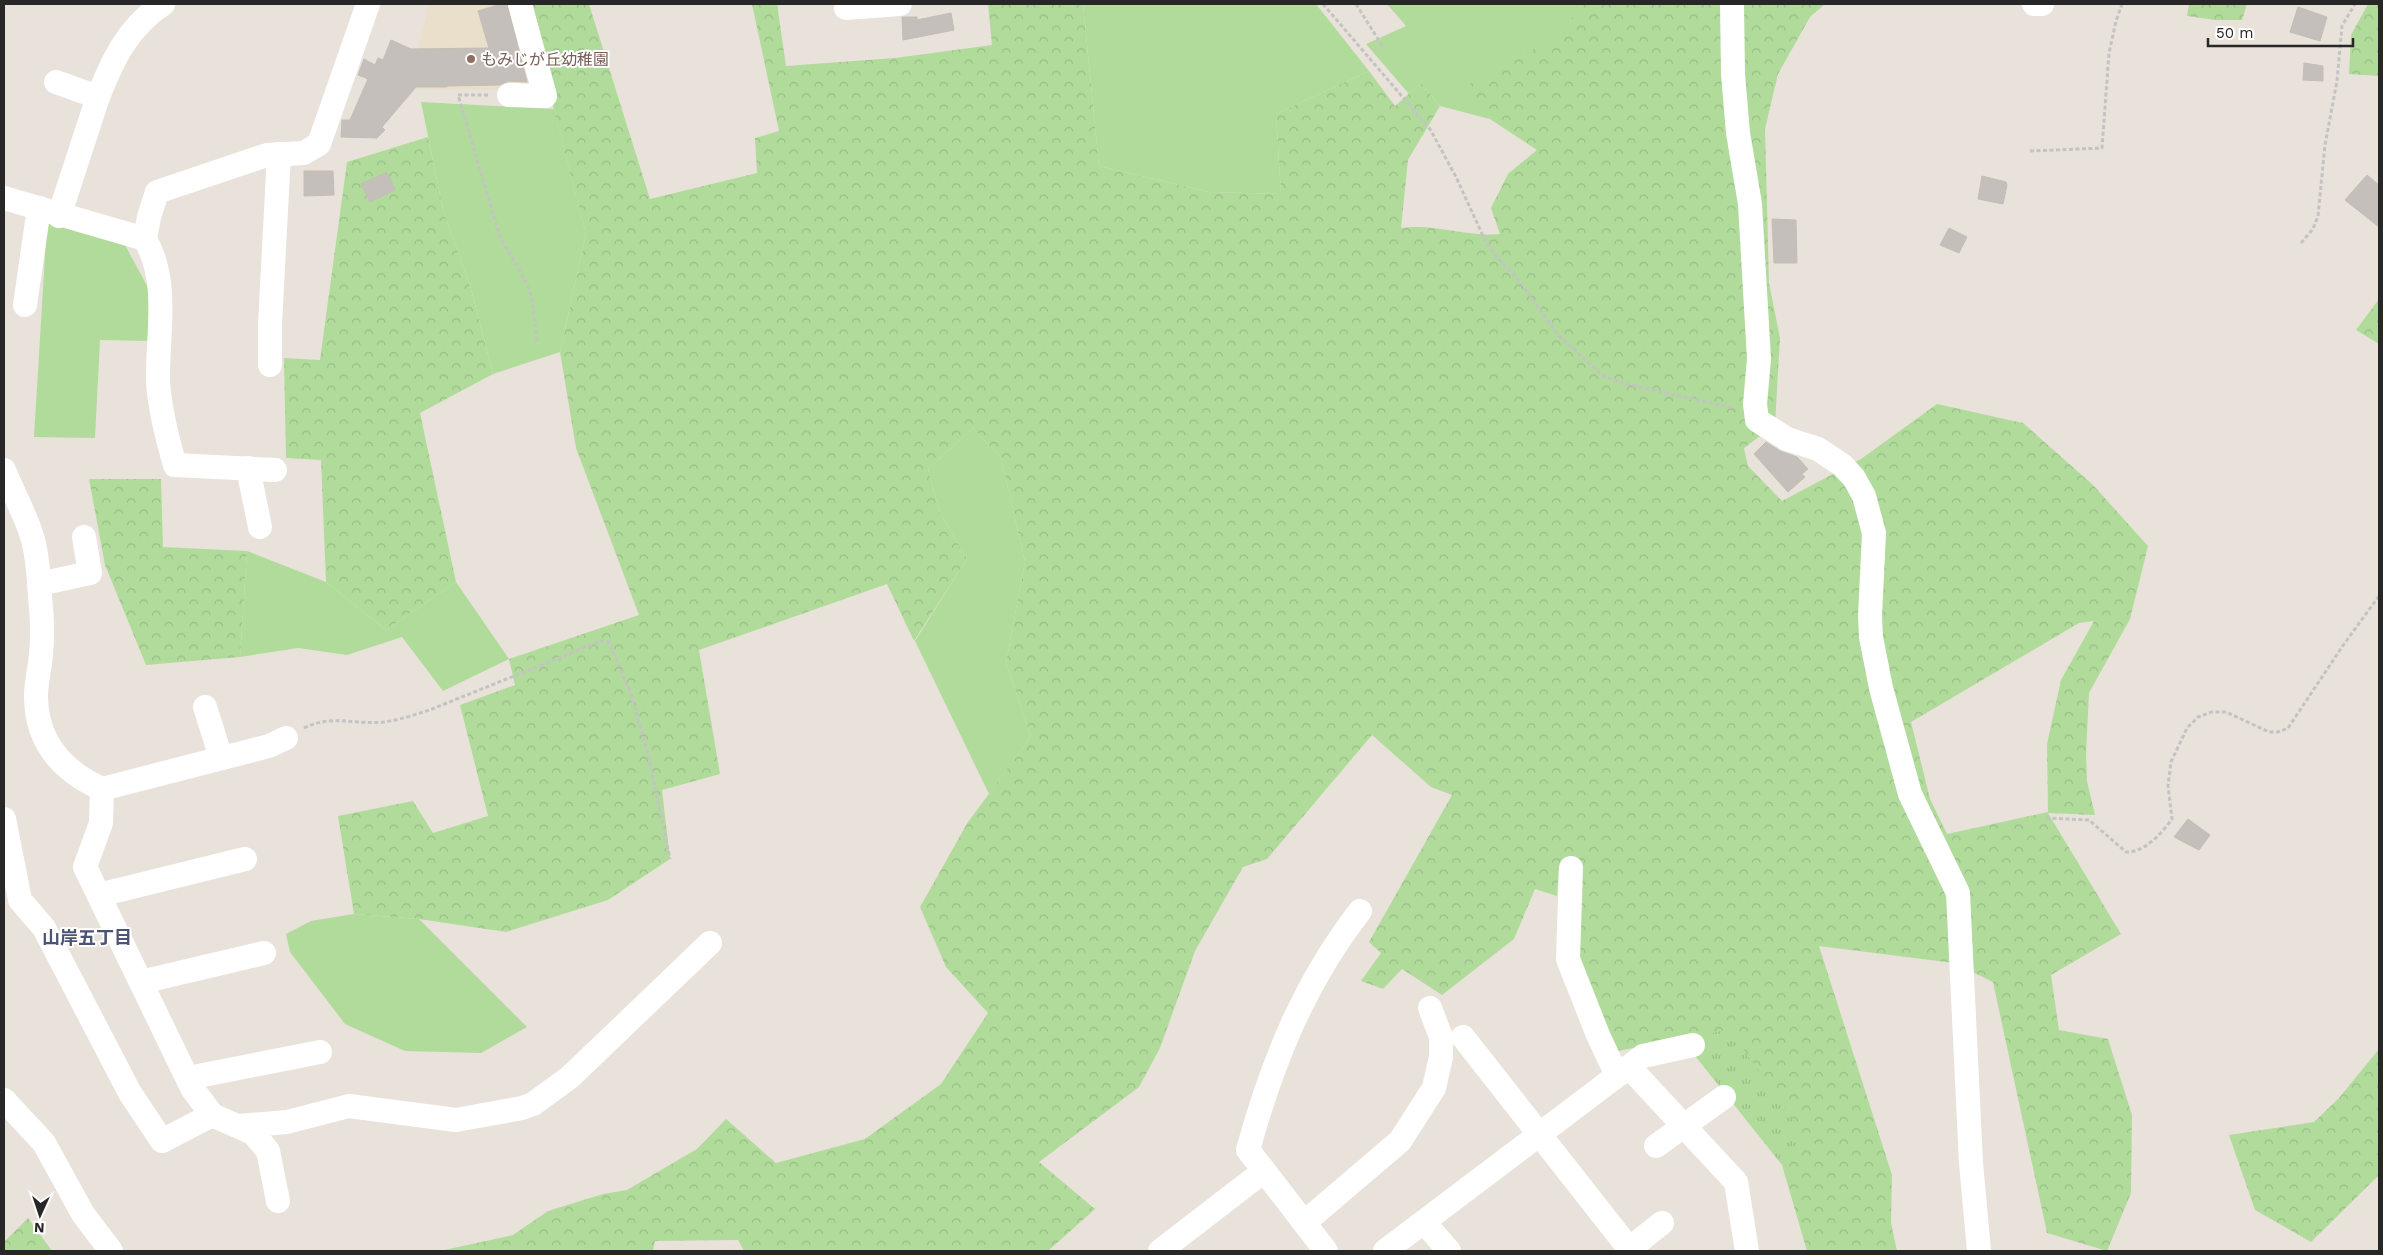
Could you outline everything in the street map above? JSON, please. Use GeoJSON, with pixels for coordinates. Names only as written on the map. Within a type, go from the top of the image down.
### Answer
{"type":"FeatureCollection","features":[{"type":"Feature","properties":{"kind":"street"},"geometry":{"type":"LineString","coordinates":[[25,304],[49,212],[120,46],[148,13],[163,4]]}},
{"type":"Feature","properties":{"kind":"street"},"geometry":{"type":"LineString","coordinates":[[276,470],[175,465],[164,424],[158,383],[161,304],[153,253],[145,239],[148,217],[156,192],[267,155],[304,153],[319,144],[368,4]]}},
{"type":"Feature","properties":{"kind":"street"},"geometry":{"type":"LineString","coordinates":[[509,95],[545,96],[520,4]]}},
{"type":"Feature","properties":{"kind":"street"},"geometry":{"type":"LineString","coordinates":[[847,11],[900,4]]}},
{"type":"Feature","properties":{"kind":"street"},"geometry":{"type":"LineString","coordinates":[[1732,4],[1733,74],[1738,133],[1750,204],[1759,359],[1755,404],[1757,420],[1787,439],[1818,449],[1842,465],[1854,478],[1864,496],[1874,533],[1870,616],[1871,636],[1881,688],[1910,794],[1958,893],[1971,1163],[1979,1251]]}},
{"type":"Feature","properties":{"kind":"street"},"geometry":{"type":"LineString","coordinates":[[2034,4],[2042,4]]}},
{"type":"Feature","properties":{"kind":"street"},"geometry":{"type":"LineString","coordinates":[[56,82],[98,97]]}},
{"type":"Feature","properties":{"kind":"street"},"geometry":{"type":"LineString","coordinates":[[270,365],[270,324],[279,154]]}},
{"type":"Feature","properties":{"kind":"street"},"geometry":{"type":"LineString","coordinates":[[4,198],[145,239]]}},
{"type":"Feature","properties":{"kind":"street"},"geometry":{"type":"LineString","coordinates":[[248,468],[260,527]]}},
{"type":"Feature","properties":{"kind":"street"},"geometry":{"type":"LineString","coordinates":[[4,470],[10,504],[33,540],[39,584],[41,653],[36,695],[38,722],[45,741],[60,761],[88,783],[102,789],[270,746],[286,738]]}},
{"type":"Feature","properties":{"kind":"street"},"geometry":{"type":"LineString","coordinates":[[39,584],[90,573],[84,537]]}},
{"type":"Feature","properties":{"kind":"street"},"geometry":{"type":"LineString","coordinates":[[205,707],[220,758]]}},
{"type":"Feature","properties":{"kind":"street"},"geometry":{"type":"LineString","coordinates":[[102,789],[101,822],[85,867],[188,1078],[212,1115],[253,1133],[268,1152],[278,1201]]}},
{"type":"Feature","properties":{"kind":"street"},"geometry":{"type":"LineString","coordinates":[[4,819],[20,900],[44,928],[130,1093],[162,1142],[212,1115]]}},
{"type":"Feature","properties":{"kind":"street"},"geometry":{"type":"LineString","coordinates":[[99,895],[245,859]]}},
{"type":"Feature","properties":{"kind":"street"},"geometry":{"type":"LineString","coordinates":[[1571,868],[1568,959],[1598,1036],[1612,1065],[1624,1070],[1684,1126],[1736,1182],[1747,1251]]}},
{"type":"Feature","properties":{"kind":"street"},"geometry":{"type":"LineString","coordinates":[[1326,1251],[1248,1150],[1264,1091],[1286,1036],[1316,975],[1335,943],[1360,911]]}},
{"type":"Feature","properties":{"kind":"street"},"geometry":{"type":"LineString","coordinates":[[238,1126],[286,1122],[349,1106],[456,1120],[522,1108],[533,1104],[570,1077],[710,943]]}},
{"type":"Feature","properties":{"kind":"street"},"geometry":{"type":"LineString","coordinates":[[141,982],[264,953]]}},
{"type":"Feature","properties":{"kind":"street"},"geometry":{"type":"LineString","coordinates":[[1305,1222],[1400,1141],[1434,1088],[1440,1056],[1441,1037],[1430,1008]]}},
{"type":"Feature","properties":{"kind":"street"},"geometry":{"type":"LineString","coordinates":[[1463,1038],[1540,1133],[1630,1250],[1662,1223]]}},
{"type":"Feature","properties":{"kind":"street"},"geometry":{"type":"LineString","coordinates":[[1385,1251],[1643,1056],[1693,1045]]}},
{"type":"Feature","properties":{"kind":"street"},"geometry":{"type":"LineString","coordinates":[[188,1078],[320,1052]]}},
{"type":"Feature","properties":{"kind":"street"},"geometry":{"type":"LineString","coordinates":[[1656,1146],[1724,1097]]}},
{"type":"Feature","properties":{"kind":"street"},"geometry":{"type":"LineString","coordinates":[[4,1100],[44,1143],[83,1214],[112,1251]]}},
{"type":"Feature","properties":{"kind":"street"},"geometry":{"type":"LineString","coordinates":[[1160,1251],[1185,1243],[1264,1171]]}},
{"type":"Feature","properties":{"kind":"street"},"geometry":{"type":"LineString","coordinates":[[1424,1222],[1449,1251]]}},
{"type":"Feature","properties":{"kind":"path"},"geometry":{"type":"LineString","coordinates":[[1323,4],[1430,129],[1494,254],[1519,280],[1558,335],[1574,351],[1602,375],[1621,383],[1756,413]]}},
{"type":"Feature","properties":{"kind":"path"},"geometry":{"type":"LineString","coordinates":[[1356,4],[1383,47]]}},
{"type":"Feature","properties":{"kind":"path"},"geometry":{"type":"LineString","coordinates":[[2030,152],[2102,148],[2110,46],[2122,4]]}},
{"type":"Feature","properties":{"kind":"path"},"geometry":{"type":"LineString","coordinates":[[2301,243],[2313,229],[2318,216],[2325,145],[2336,81],[2342,26],[2355,4]]}},
{"type":"Feature","properties":{"kind":"path"},"geometry":{"type":"LineString","coordinates":[[509,95],[458,96],[500,237],[526,282],[532,298],[537,342]]}},
{"type":"Feature","properties":{"kind":"path"},"geometry":{"type":"LineString","coordinates":[[2046,818],[2089,820],[2126,852],[2134,852],[2145,846],[2164,830],[2172,819],[2168,774],[2175,751],[2187,728],[2198,717],[2212,712],[2226,712],[2269,732],[2278,732],[2288,728],[2344,644],[2379,596]]}},
{"type":"Feature","properties":{"kind":"path"},"geometry":{"type":"LineString","coordinates":[[286,738],[315,723],[328,720],[383,722],[432,709],[601,641],[609,642],[631,694],[647,750],[670,859]]}},
{"type":"Feature","properties":{"kind":"shaded area","name":"もみじが丘幼稚園"},"geometry":{"type":"Polygon","coordinates":[[[429,4],[513,4],[537,90],[408,90],[408,71],[419,46],[429,4]]]}},
{"type":"Feature","properties":{"kind":"green space"},"geometry":{"type":"Polygon","coordinates":[[[530,4],[589,4],[650,199],[757,173],[755,138],[779,131],[752,4],[777,4],[786,66],[895,58],[992,45],[988,4],[1083,4],[1099,166],[1209,192],[1281,194],[1276,114],[1369,71],[1395,106],[1421,83],[1440,106],[1408,160],[1401,228],[1426,227],[1475,234],[1500,234],[1491,208],[1508,174],[1537,150],[1490,119],[1460,89],[1561,34],[1582,4],[1825,4],[1810,17],[1778,74],[1765,129],[1769,283],[1780,338],[1775,425],[1744,448],[1748,466],[1782,501],[1861,459],[1937,404],[2023,423],[2093,485],[2148,546],[2130,619],[2089,693],[2086,754],[2087,781],[2095,815],[2048,813],[2121,934],[2051,975],[2059,1030],[2108,1039],[2132,1115],[2131,1193],[2107,1251],[2047,1233],[1993,982],[1954,963],[1819,946],[1892,1175],[1891,1223],[1897,1251],[1807,1251],[1782,1165],[1809,1143],[1696,1037],[1617,1051],[1577,953],[1581,865],[1559,867],[1557,896],[1535,889],[1514,939],[1442,995],[1402,969],[1383,989],[1361,981],[1381,953],[1369,942],[1452,795],[1431,787],[1372,735],[1267,859],[1243,867],[1195,951],[1160,1048],[1139,1087],[1039,1162],[1095,1209],[1048,1251],[744,1251],[738,1240],[655,1241],[653,1251],[440,1251],[513,1235],[548,1211],[603,1194],[627,1190],[697,1149],[726,1119],[776,1163],[865,1139],[941,1084],[988,1013],[946,967],[920,907],[968,822],[1031,737],[1006,663],[1025,562],[1001,458],[973,428],[928,469],[940,513],[967,559],[914,641],[887,584],[699,650],[720,774],[662,790],[670,859],[608,900],[506,932],[419,919],[354,914],[338,816],[413,801],[433,833],[488,816],[460,705],[515,685],[509,659],[639,615],[576,448],[560,352],[586,234],[529,13],[530,4]],[[2094,621],[2079,623],[1911,722],[1930,799],[1947,834],[2048,812],[2047,744],[2061,680],[2094,621]]]}},
{"type":"Feature","properties":{"kind":"green space"},"geometry":{"type":"Polygon","coordinates":[[[1083,4],[1316,4],[1369,71],[1276,114],[1281,194],[1209,192],[1099,166],[1083,4]]]}},
{"type":"Feature","properties":{"kind":"green space"},"geometry":{"type":"Polygon","coordinates":[[[1387,4],[1582,4],[1562,34],[1461,89],[1490,119],[1440,106],[1421,83],[1409,94],[1366,44],[1406,26],[1387,4]]]}},
{"type":"Feature","properties":{"kind":"green space"},"geometry":{"type":"Polygon","coordinates":[[[2189,4],[2247,4],[2242,20],[2215,20],[2187,16],[2189,4]]]}},
{"type":"Feature","properties":{"kind":"green space"},"geometry":{"type":"Polygon","coordinates":[[[2368,4],[2379,4],[2379,76],[2349,74],[2351,35],[2368,4]]]}},
{"type":"Feature","properties":{"kind":"green space"},"geometry":{"type":"Polygon","coordinates":[[[421,102],[554,109],[586,234],[560,352],[493,374],[471,289],[443,209],[421,102]]]}},
{"type":"Feature","properties":{"kind":"green space"},"geometry":{"type":"Polygon","coordinates":[[[428,137],[443,209],[471,289],[493,374],[420,413],[456,582],[386,630],[326,582],[321,460],[286,458],[284,358],[320,360],[347,162],[428,137]]]}},
{"type":"Feature","properties":{"kind":"green space"},"geometry":{"type":"Polygon","coordinates":[[[47,223],[78,230],[125,245],[152,295],[148,341],[100,340],[95,438],[34,437],[47,223]]]}},
{"type":"Feature","properties":{"kind":"green space"},"geometry":{"type":"Polygon","coordinates":[[[2379,299],[2379,344],[2356,330],[2379,299]]]}},
{"type":"Feature","properties":{"kind":"green space"},"geometry":{"type":"Polygon","coordinates":[[[973,428],[1001,458],[1025,562],[1006,663],[1031,737],[989,794],[915,641],[967,559],[940,513],[928,469],[973,428]]]}},
{"type":"Feature","properties":{"kind":"green space"},"geometry":{"type":"Polygon","coordinates":[[[89,479],[161,479],[163,547],[247,551],[240,657],[146,665],[105,565],[89,479]]]}},
{"type":"Feature","properties":{"kind":"green space"},"geometry":{"type":"Polygon","coordinates":[[[247,551],[326,582],[386,630],[456,582],[509,659],[443,691],[402,637],[347,655],[298,648],[240,657],[247,551]]]}},
{"type":"Feature","properties":{"kind":"green space"},"geometry":{"type":"Polygon","coordinates":[[[354,914],[419,919],[527,1027],[481,1053],[405,1051],[345,1024],[290,952],[286,934],[311,921],[354,914]]]}},
{"type":"Feature","properties":{"kind":"green space"},"geometry":{"type":"Polygon","coordinates":[[[1729,1029],[1810,1143],[1782,1165],[1696,1057],[1696,1037],[1729,1029]]]}},
{"type":"Feature","properties":{"kind":"green space"},"geometry":{"type":"Polygon","coordinates":[[[2379,1049],[2379,1175],[2311,1242],[2255,1210],[2229,1135],[2314,1122],[2339,1098],[2379,1049]]]}},
{"type":"Feature","properties":{"kind":"green space"},"geometry":{"type":"Polygon","coordinates":[[[28,1218],[52,1251],[4,1251],[4,1242],[28,1218]]]}},
{"type":"Feature","properties":{"kind":"building"},"geometry":{"type":"Polygon","coordinates":[[[507,4],[527,82],[509,81],[500,85],[416,87],[382,127],[385,130],[377,138],[341,137],[342,120],[350,120],[368,79],[358,75],[364,59],[375,65],[378,58],[383,60],[391,40],[411,49],[489,48],[478,11],[507,4]]]}},
{"type":"Feature","properties":{"kind":"building"},"geometry":{"type":"Polygon","coordinates":[[[2298,7],[2327,17],[2320,41],[2290,32],[2298,7]]]}},
{"type":"Feature","properties":{"kind":"building"},"geometry":{"type":"Polygon","coordinates":[[[951,13],[954,30],[903,40],[902,17],[917,17],[917,20],[951,13]]]}},
{"type":"Feature","properties":{"kind":"building"},"geometry":{"type":"Polygon","coordinates":[[[2304,63],[2323,66],[2323,81],[2303,80],[2304,63]]]}},
{"type":"Feature","properties":{"kind":"building"},"geometry":{"type":"Polygon","coordinates":[[[304,171],[333,171],[334,195],[304,196],[304,171]]]}},
{"type":"Feature","properties":{"kind":"building"},"geometry":{"type":"Polygon","coordinates":[[[387,172],[395,190],[370,202],[361,184],[387,172]]]}},
{"type":"Feature","properties":{"kind":"building"},"geometry":{"type":"Polygon","coordinates":[[[2367,175],[2379,185],[2379,227],[2345,200],[2367,175]]]}},
{"type":"Feature","properties":{"kind":"building"},"geometry":{"type":"Polygon","coordinates":[[[1982,176],[2006,182],[2003,204],[1978,199],[1982,176]]]}},
{"type":"Feature","properties":{"kind":"building"},"geometry":{"type":"Polygon","coordinates":[[[1772,219],[1796,220],[1797,263],[1774,263],[1772,219]]]}},
{"type":"Feature","properties":{"kind":"building"},"geometry":{"type":"Polygon","coordinates":[[[1949,228],[1967,237],[1959,253],[1940,245],[1949,228]]]}},
{"type":"Feature","properties":{"kind":"building"},"geometry":{"type":"Polygon","coordinates":[[[1766,442],[1780,451],[1797,457],[1808,469],[1802,474],[1805,477],[1788,492],[1754,454],[1766,442]]]}},
{"type":"Feature","properties":{"kind":"building"},"geometry":{"type":"Polygon","coordinates":[[[2188,819],[2210,835],[2199,850],[2174,837],[2188,819]]]}},
{"type":"Feature","properties":{"kind":"place","name":"もみじが丘幼稚園"},"geometry":{"type":"Point","coordinates":[471,59]}},
{"type":"Feature","properties":{"kind":"district","name":"山岸五丁目"},"geometry":{"type":"Point","coordinates":[87,937]}}]}
